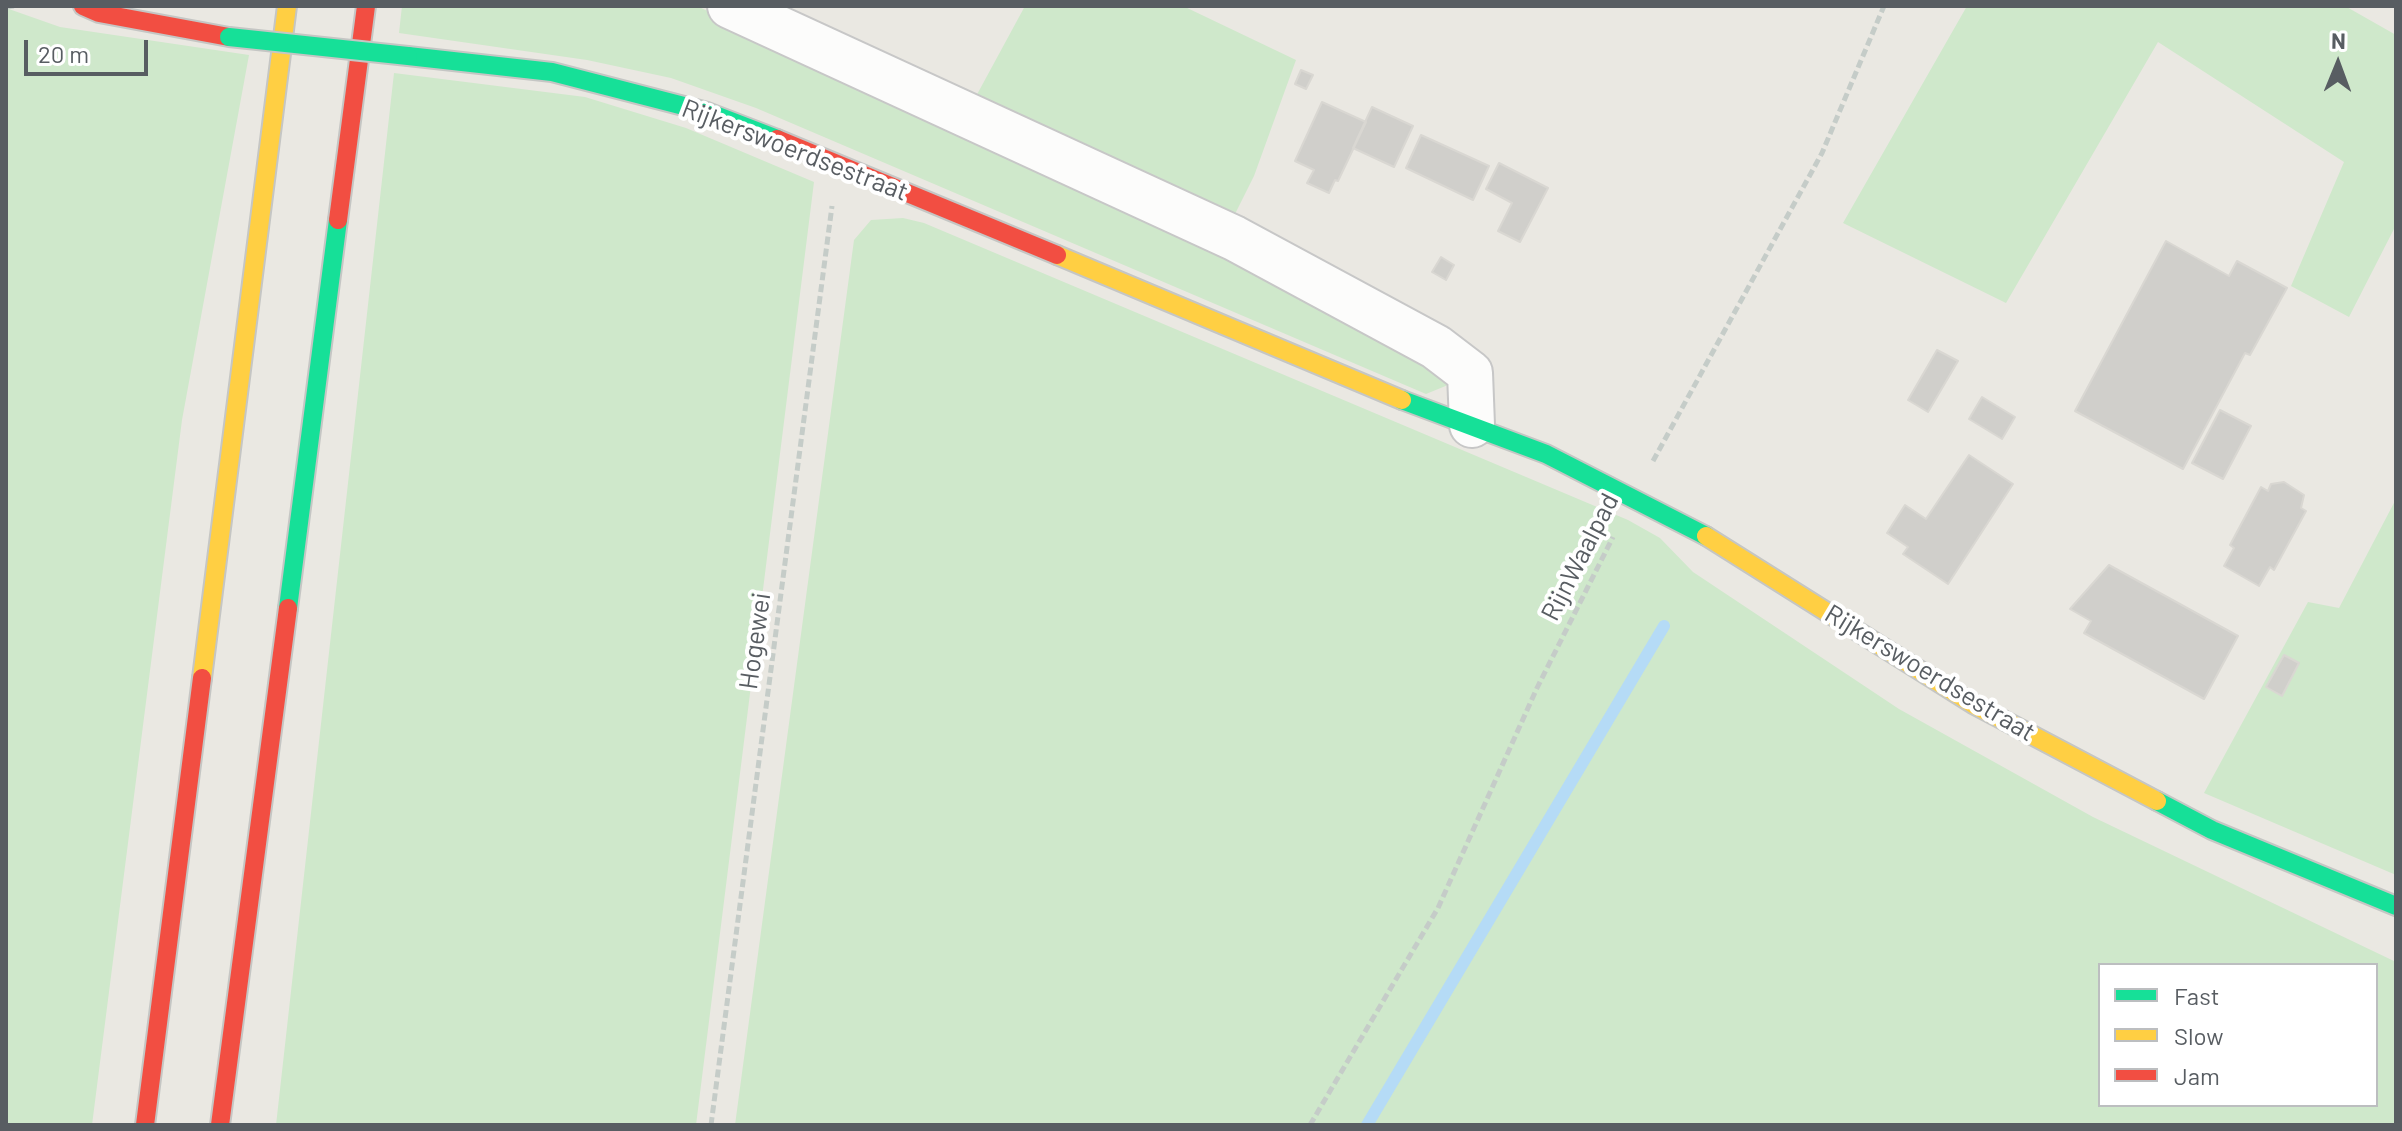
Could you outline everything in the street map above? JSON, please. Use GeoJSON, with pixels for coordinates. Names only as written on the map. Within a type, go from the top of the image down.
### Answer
{"type":"FeatureCollection","features":[{"type":"Feature","properties":{"kind":"main road","name":"Rijkerswoerdsestraat"},"geometry":{"type":"LineString","coordinates":[[83,6],[99,13],[229,37],[552,72],[707,112],[838,163],[1374,389],[1546,454],[1724,545],[1973,704],[2212,830],[2396,906]]}},
{"type":"Feature","properties":{"kind":"main road"},"geometry":{"type":"LineString","coordinates":[[145,1125],[273,137],[287,6]]}},
{"type":"Feature","properties":{"kind":"main road"},"geometry":{"type":"LineString","coordinates":[[220,1125],[366,6]]}},
{"type":"Feature","properties":{"kind":"street"},"geometry":{"type":"LineString","coordinates":[[730,6],[1234,238],[1436,347],[1470,373],[1472,425]]}},
{"type":"Feature","properties":{"kind":"path"},"geometry":{"type":"LineString","coordinates":[[6,7],[14,6]]}},
{"type":"Feature","properties":{"kind":"path","name":"RijnWaalpad"},"geometry":{"type":"LineString","coordinates":[[1310,1125],[1438,908],[1537,688],[1633,498],[1822,153],[1884,6]]}},
{"type":"Feature","properties":{"kind":"path","name":"Hogewei"},"geometry":{"type":"LineString","coordinates":[[711,1125],[838,163]]}},
{"type":"Feature","properties":{"kind":"green space"},"geometry":{"type":"Polygon","coordinates":[[[402,6],[697,6],[1442,360],[1448,385],[1426,394],[756,108],[671,78],[587,60],[399,33],[402,6]]]}},
{"type":"Feature","properties":{"kind":"green space"},"geometry":{"type":"Polygon","coordinates":[[[1025,6],[1183,6],[1296,60],[1254,176],[1229,226],[974,100],[1025,6]]]}},
{"type":"Feature","properties":{"kind":"green space"},"geometry":{"type":"Polygon","coordinates":[[[1967,6],[2345,6],[2396,35],[2396,225],[2349,317],[2291,286],[2344,162],[2158,42],[2006,303],[1843,223],[1967,6]]]}},
{"type":"Feature","properties":{"kind":"green space"},"geometry":{"type":"Polygon","coordinates":[[[6,8],[60,27],[249,55],[182,420],[92,1125],[6,1125],[6,8]]]}},
{"type":"Feature","properties":{"kind":"green space"},"geometry":{"type":"Polygon","coordinates":[[[394,73],[585,97],[686,128],[814,182],[696,1125],[276,1125],[394,73]]]}},
{"type":"Feature","properties":{"kind":"green space"},"geometry":{"type":"Polygon","coordinates":[[[903,218],[924,223],[1628,520],[1660,538],[1693,572],[1899,709],[2093,817],[2396,962],[2396,1125],[735,1125],[854,240],[871,220],[903,218]]]}},
{"type":"Feature","properties":{"kind":"green space"},"geometry":{"type":"Polygon","coordinates":[[[2396,499],[2396,875],[2204,793],[2308,602],[2339,608],[2396,499]]]}},
{"type":"Feature","properties":{"kind":"building"},"geometry":{"type":"Polygon","coordinates":[[[1301,70],[1313,75],[1306,89],[1295,84],[1301,70]]]}},
{"type":"Feature","properties":{"kind":"building"},"geometry":{"type":"Polygon","coordinates":[[[1322,102],[1366,122],[1338,181],[1335,180],[1329,193],[1307,183],[1314,170],[1295,161],[1322,102]]]}},
{"type":"Feature","properties":{"kind":"building"},"geometry":{"type":"Polygon","coordinates":[[[1372,107],[1413,126],[1394,167],[1353,148],[1372,107]]]}},
{"type":"Feature","properties":{"kind":"building"},"geometry":{"type":"Polygon","coordinates":[[[1421,135],[1489,166],[1473,200],[1406,168],[1421,135]]]}},
{"type":"Feature","properties":{"kind":"building"},"geometry":{"type":"Polygon","coordinates":[[[1499,163],[1548,188],[1520,242],[1498,231],[1512,203],[1486,189],[1499,163]]]}},
{"type":"Feature","properties":{"kind":"building"},"geometry":{"type":"Polygon","coordinates":[[[2166,241],[2229,276],[2237,261],[2287,288],[2250,355],[2245,353],[2183,469],[2075,411],[2166,241]]]}},
{"type":"Feature","properties":{"kind":"building"},"geometry":{"type":"Polygon","coordinates":[[[1441,257],[1454,265],[1446,280],[1432,272],[1441,257]]]}},
{"type":"Feature","properties":{"kind":"building"},"geometry":{"type":"Polygon","coordinates":[[[1937,350],[1958,361],[1928,412],[1908,400],[1937,350]]]}},
{"type":"Feature","properties":{"kind":"building"},"geometry":{"type":"Polygon","coordinates":[[[1982,397],[2015,417],[2002,439],[1969,419],[1982,397]]]}},
{"type":"Feature","properties":{"kind":"building"},"geometry":{"type":"Polygon","coordinates":[[[2220,410],[2251,426],[2223,479],[2192,463],[2220,410]]]}},
{"type":"Feature","properties":{"kind":"building"},"geometry":{"type":"Polygon","coordinates":[[[1969,455],[2013,484],[1948,584],[1903,554],[1908,547],[1887,533],[1905,505],[1926,519],[1969,455]]]}},
{"type":"Feature","properties":{"kind":"building"},"geometry":{"type":"Polygon","coordinates":[[[2284,482],[2304,495],[2301,508],[2306,511],[2274,570],[2270,567],[2259,586],[2224,566],[2234,548],[2230,545],[2261,487],[2268,491],[2271,484],[2284,482]]]}},
{"type":"Feature","properties":{"kind":"building"},"geometry":{"type":"Polygon","coordinates":[[[2109,565],[2238,636],[2204,699],[2084,633],[2091,621],[2070,609],[2109,565]]]}},
{"type":"Feature","properties":{"kind":"building"},"geometry":{"type":"Polygon","coordinates":[[[2284,655],[2299,663],[2282,696],[2266,687],[2284,655]]]}},
{"type":"Feature","properties":{"kind":"waterway"},"geometry":{"type":"LineString","coordinates":[[1367,1125],[1664,626]]}},
{"type":"Feature","properties":{"kind":"traffic: fast"},"geometry":{"type":"LineString","coordinates":[[229,37],[408,56]]}},
{"type":"Feature","properties":{"kind":"traffic: fast"},"geometry":{"type":"LineString","coordinates":[[408,56],[552,72],[707,112],[777,139]]}},
{"type":"Feature","properties":{"kind":"traffic: fast"},"geometry":{"type":"LineString","coordinates":[[288,608],[338,220]]}},
{"type":"Feature","properties":{"kind":"traffic: fast"},"geometry":{"type":"LineString","coordinates":[[1402,400],[1546,454],[1706,536]]}},
{"type":"Feature","properties":{"kind":"traffic: fast"},"geometry":{"type":"LineString","coordinates":[[2157,801],[2212,830],[2396,906]]}},
{"type":"Feature","properties":{"kind":"traffic: slow"},"geometry":{"type":"LineString","coordinates":[[202,678],[287,6]]}},
{"type":"Feature","properties":{"kind":"traffic: slow"},"geometry":{"type":"LineString","coordinates":[[1057,255],[1402,400]]}},
{"type":"Feature","properties":{"kind":"traffic: slow"},"geometry":{"type":"LineString","coordinates":[[1706,536],[1973,704],[2157,801]]}},
{"type":"Feature","properties":{"kind":"traffic: jam"},"geometry":{"type":"LineString","coordinates":[[83,6],[99,13],[229,37]]}},
{"type":"Feature","properties":{"kind":"traffic: jam"},"geometry":{"type":"LineString","coordinates":[[338,220],[366,6]]}},
{"type":"Feature","properties":{"kind":"traffic: jam"},"geometry":{"type":"LineString","coordinates":[[777,139],[1057,255]]}},
{"type":"Feature","properties":{"kind":"traffic: jam"},"geometry":{"type":"LineString","coordinates":[[220,1125],[288,608]]}},
{"type":"Feature","properties":{"kind":"traffic: jam"},"geometry":{"type":"LineString","coordinates":[[145,1125],[202,678]]}}]}
